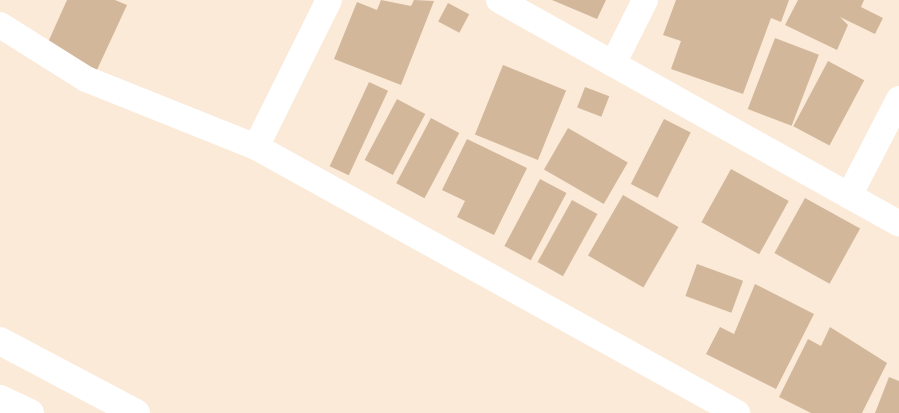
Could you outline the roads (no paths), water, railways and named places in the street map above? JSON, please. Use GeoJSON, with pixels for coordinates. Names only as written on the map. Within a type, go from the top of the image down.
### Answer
{"type":"FeatureCollection","features":[{"type":"Feature","properties":{"kind":"main road"},"geometry":{"type":"LineString","coordinates":[[0,341],[136,413]]}},
{"type":"Feature","properties":{"kind":"main road"},"geometry":{"type":"LineString","coordinates":[[0,399],[30,413]]}},
{"type":"Feature","properties":{"kind":"main road"},"geometry":{"type":"LineString","coordinates":[[0,410],[5,413]]}},
{"type":"Feature","properties":{"kind":"street"},"geometry":{"type":"LineString","coordinates":[[256,147],[329,0]]}},
{"type":"Feature","properties":{"kind":"street"},"geometry":{"type":"LineString","coordinates":[[499,0],[899,224]]}},
{"type":"Feature","properties":{"kind":"street"},"geometry":{"type":"LineString","coordinates":[[613,64],[645,0]]}},
{"type":"Feature","properties":{"kind":"street"},"geometry":{"type":"LineString","coordinates":[[0,25],[86,79],[256,147],[737,413]]}},
{"type":"Feature","properties":{"kind":"street"},"geometry":{"type":"LineString","coordinates":[[849,196],[899,99]]}}]}
